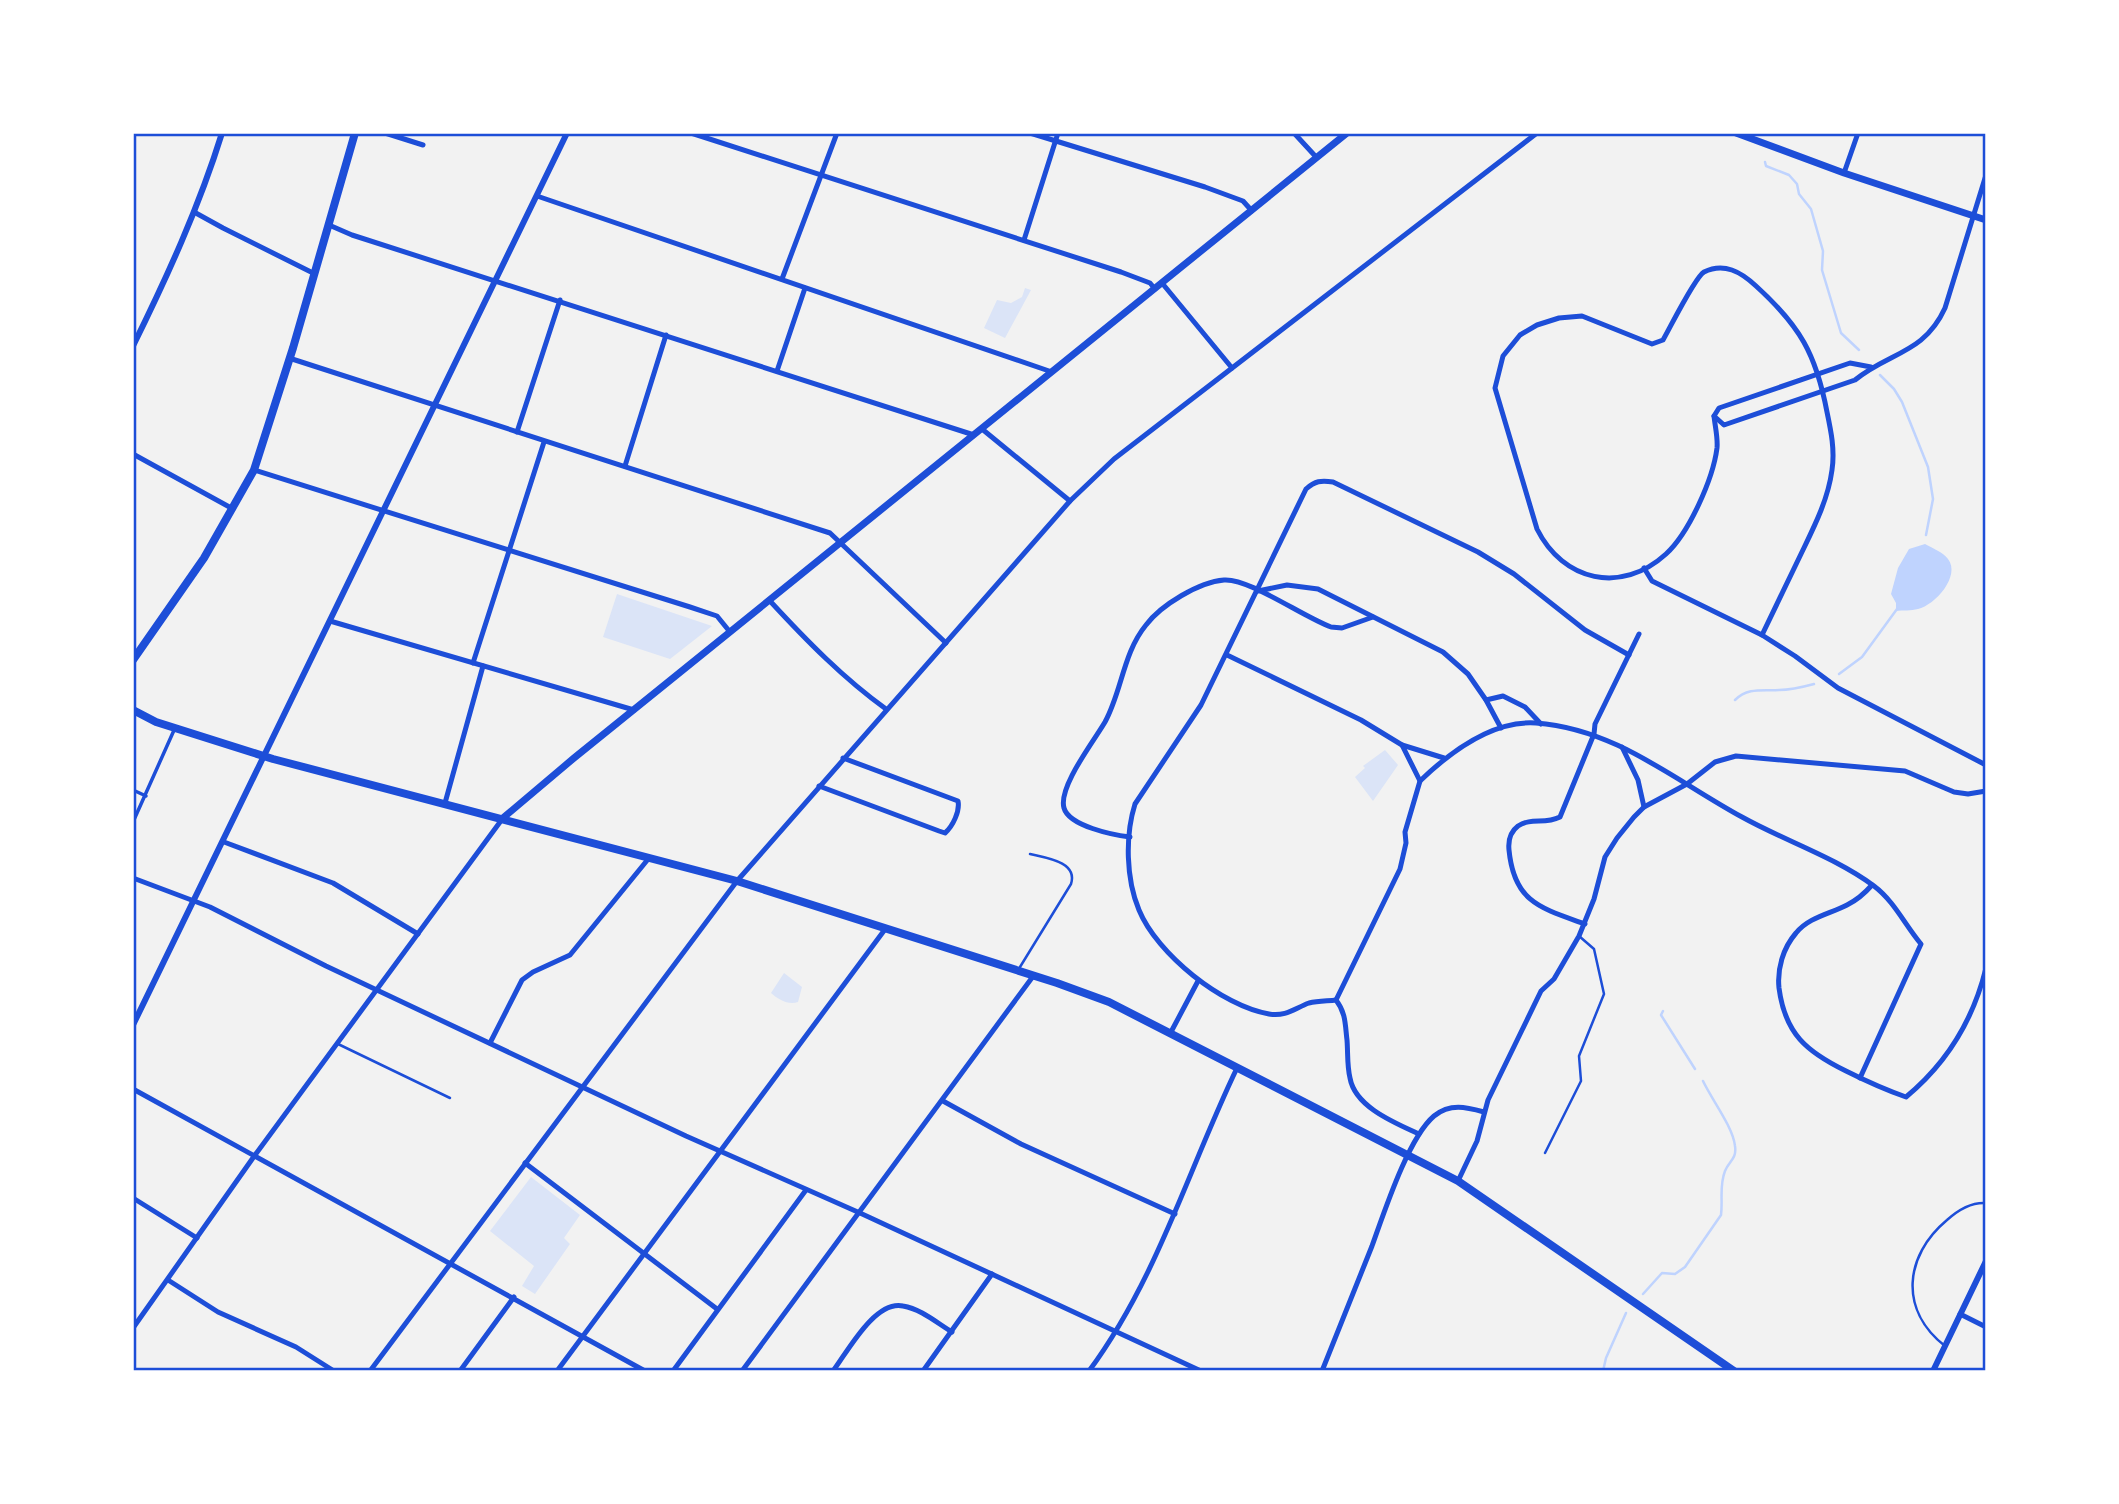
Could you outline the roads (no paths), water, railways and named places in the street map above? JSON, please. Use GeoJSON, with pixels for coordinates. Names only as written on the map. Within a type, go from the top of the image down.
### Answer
{"type":"FeatureCollection","features":[{"type":"Feature","properties":{"kind":"main road"},"geometry":{"type":"LineString","coordinates":[[133,660],[204,558],[254,470],[355,133]]}},
{"type":"Feature","properties":{"kind":"main road"},"geometry":{"type":"LineString","coordinates":[[503,818],[1348,133]]}},
{"type":"Feature","properties":{"kind":"main road"},"geometry":{"type":"LineString","coordinates":[[1736,133],[1844,173],[1986,220]]}},
{"type":"Feature","properties":{"kind":"main road"},"geometry":{"type":"LineString","coordinates":[[133,710],[156,722],[357,783],[445,803],[737,881],[1034,975],[1109,1002],[1458,1181],[1734,1371]]}},
{"type":"Feature","properties":{"kind":"street"},"geometry":{"type":"LineString","coordinates":[[133,346],[164,284],[194,212],[222,133]]}},
{"type":"Feature","properties":{"kind":"street"},"geometry":{"type":"LineString","coordinates":[[385,133],[423,145]]}},
{"type":"Feature","properties":{"kind":"street"},"geometry":{"type":"LineString","coordinates":[[133,1026],[567,133]]}},
{"type":"Feature","properties":{"kind":"street"},"geometry":{"type":"LineString","coordinates":[[691,133],[1159,286],[1232,368]]}},
{"type":"Feature","properties":{"kind":"street"},"geometry":{"type":"LineString","coordinates":[[782,279],[837,133]]}},
{"type":"Feature","properties":{"kind":"street"},"geometry":{"type":"LineString","coordinates":[[1030,133],[1226,194],[1243,201],[1252,211]]}},
{"type":"Feature","properties":{"kind":"street"},"geometry":{"type":"LineString","coordinates":[[1024,240],[1058,133]]}},
{"type":"Feature","properties":{"kind":"street"},"geometry":{"type":"LineString","coordinates":[[1294,133],[1317,158]]}},
{"type":"Feature","properties":{"kind":"street"},"geometry":{"type":"LineString","coordinates":[[370,1371],[737,881],[1070,501],[1114,459],[1537,133]]}},
{"type":"Feature","properties":{"kind":"street"},"geometry":{"type":"LineString","coordinates":[[1844,173],[1858,133]]}},
{"type":"Feature","properties":{"kind":"street"},"geometry":{"type":"LineString","coordinates":[[1714,416],[1724,425],[1855,380],[1871,367],[1911,349],[1935,327],[1945,308],[1986,175]]}},
{"type":"Feature","properties":{"kind":"street"},"geometry":{"type":"LineString","coordinates":[[537,196],[1052,372]]}},
{"type":"Feature","properties":{"kind":"street"},"geometry":{"type":"LineString","coordinates":[[194,212],[313,273]]}},
{"type":"Feature","properties":{"kind":"street"},"geometry":{"type":"LineString","coordinates":[[328,225],[974,435]]}},
{"type":"Feature","properties":{"kind":"street"},"geometry":{"type":"LineString","coordinates":[[1762,635],[1821,514],[1833,469],[1833,438],[1819,374],[1795,326],[1779,307],[1743,274],[1727,268],[1714,268],[1700,274],[1664,340],[1652,345],[1582,316],[1559,318],[1520,335],[1503,356],[1495,388],[1537,529],[1545,546],[1560,561],[1574,571],[1594,578],[1616,577],[1644,568],[1666,555],[1681,537],[1709,479],[1717,447],[1714,416],[1719,408],[1819,374],[1850,363],[1871,367]]}},
{"type":"Feature","properties":{"kind":"street"},"geometry":{"type":"LineString","coordinates":[[777,371],[806,288]]}},
{"type":"Feature","properties":{"kind":"street"},"geometry":{"type":"LineString","coordinates":[[517,432],[559,300]]}},
{"type":"Feature","properties":{"kind":"street"},"geometry":{"type":"LineString","coordinates":[[625,466],[666,335]]}},
{"type":"Feature","properties":{"kind":"street"},"geometry":{"type":"LineString","coordinates":[[289,358],[830,533],[946,643]]}},
{"type":"Feature","properties":{"kind":"street"},"geometry":{"type":"LineString","coordinates":[[982,429],[1070,501]]}},
{"type":"Feature","properties":{"kind":"street"},"geometry":{"type":"LineString","coordinates":[[473,663],[544,442]]}},
{"type":"Feature","properties":{"kind":"street"},"geometry":{"type":"LineString","coordinates":[[133,454],[233,509]]}},
{"type":"Feature","properties":{"kind":"street"},"geometry":{"type":"LineString","coordinates":[[254,470],[717,617],[730,632]]}},
{"type":"Feature","properties":{"kind":"street"},"geometry":{"type":"LineString","coordinates":[[1336,1000],[1309,1004],[1285,1014],[1271,1014],[1232,1002],[1198,981],[1161,942],[1140,912],[1130,877],[1130,836],[1135,804],[1193,718],[1227,655],[1306,489],[1312,483],[1322,480],[1333,482],[1478,552],[1514,574],[1585,630],[1629,655]]}},
{"type":"Feature","properties":{"kind":"street"},"geometry":{"type":"LineString","coordinates":[[1644,568],[1652,580],[1762,635],[1838,688],[1984,764]]}},
{"type":"Feature","properties":{"kind":"street"},"geometry":{"type":"LineString","coordinates":[[1130,836],[1112,835],[1072,818],[1064,811],[1063,800],[1081,761],[1114,705],[1134,643],[1146,624],[1161,609],[1210,583],[1232,580],[1331,627],[1342,628],[1373,617]]}},
{"type":"Feature","properties":{"kind":"street"},"geometry":{"type":"LineString","coordinates":[[1258,591],[1287,585],[1318,589],[1443,652],[1461,665],[1501,727]]}},
{"type":"Feature","properties":{"kind":"street"},"geometry":{"type":"LineString","coordinates":[[770,601],[810,645],[886,709]]}},
{"type":"Feature","properties":{"kind":"street"},"geometry":{"type":"LineString","coordinates":[[330,621],[634,710]]}},
{"type":"Feature","properties":{"kind":"street"},"geometry":{"type":"LineString","coordinates":[[1584,924],[1523,895],[1517,886],[1511,866],[1511,833],[1518,826],[1529,822],[1550,822],[1560,817],[1594,734],[1595,724],[1639,634]]}},
{"type":"Feature","properties":{"kind":"street"},"geometry":{"type":"LineString","coordinates":[[1227,655],[1361,720],[1402,745],[1444,758]]}},
{"type":"Feature","properties":{"kind":"street"},"geometry":{"type":"LineString","coordinates":[[445,803],[482,666]]}},
{"type":"Feature","properties":{"kind":"street"},"geometry":{"type":"LineString","coordinates":[[1486,700],[1503,696],[1525,707],[1541,724]]}},
{"type":"Feature","properties":{"kind":"street"},"geometry":{"type":"LineString","coordinates":[[1336,1000],[1400,869],[1406,843],[1405,832],[1420,781],[1444,758],[1501,727],[1541,724],[1594,734],[1622,747],[1742,818],[1812,851],[1872,884],[1892,904],[1921,944],[1860,1078]]}},
{"type":"Feature","properties":{"kind":"street"},"geometry":{"type":"LineString","coordinates":[[133,822],[175,728]]}},
{"type":"Feature","properties":{"kind":"street"},"geometry":{"type":"LineString","coordinates":[[1402,745],[1420,781]]}},
{"type":"Feature","properties":{"kind":"street"},"geometry":{"type":"LineString","coordinates":[[1622,747],[1640,785],[1644,807]]}},
{"type":"Feature","properties":{"kind":"street"},"geometry":{"type":"LineString","coordinates":[[1458,1181],[1478,1141],[1484,1112],[1541,991],[1554,979],[1579,936],[1594,899],[1605,857],[1617,838],[1644,807],[1687,784],[1715,762],[1736,756],[1905,771],[1954,792],[1968,794],[1986,791]]}},
{"type":"Feature","properties":{"kind":"street"},"geometry":{"type":"LineString","coordinates":[[819,786],[945,833],[955,818],[958,801],[843,758]]}},
{"type":"Feature","properties":{"kind":"street"},"geometry":{"type":"LineString","coordinates":[[133,790],[146,796]]}},
{"type":"Feature","properties":{"kind":"street"},"geometry":{"type":"LineString","coordinates":[[133,1328],[255,1155],[503,818]]}},
{"type":"Feature","properties":{"kind":"street"},"geometry":{"type":"LineString","coordinates":[[224,842],[333,883],[418,934]]}},
{"type":"Feature","properties":{"kind":"street"},"geometry":{"type":"LineString","coordinates":[[490,1043],[522,981],[533,972],[570,956],[649,858]]}},
{"type":"Feature","properties":{"kind":"street"},"geometry":{"type":"LineString","coordinates":[[133,878],[195,901],[377,990],[721,1151],[1201,1371]]}},
{"type":"Feature","properties":{"kind":"street"},"geometry":{"type":"LineString","coordinates":[[1872,884],[1849,905],[1803,926],[1789,942],[1779,974],[1780,995],[1786,1016],[1802,1044],[1820,1058],[1906,1097],[1924,1082],[1964,1030],[1986,968]]}},
{"type":"Feature","properties":{"kind":"street"},"geometry":{"type":"LineString","coordinates":[[557,1371],[886,928]]}},
{"type":"Feature","properties":{"kind":"street"},"geometry":{"type":"LineString","coordinates":[[742,1371],[1034,975]]}},
{"type":"Feature","properties":{"kind":"street"},"geometry":{"type":"LineString","coordinates":[[1171,1032],[1198,981]]}},
{"type":"Feature","properties":{"kind":"street"},"geometry":{"type":"LineString","coordinates":[[1336,1000],[1345,1012],[1350,1080],[1355,1092],[1391,1121],[1419,1134]]}},
{"type":"Feature","properties":{"kind":"street"},"geometry":{"type":"LineString","coordinates":[[1089,1371],[1147,1277],[1237,1068]]}},
{"type":"Feature","properties":{"kind":"street"},"geometry":{"type":"LineString","coordinates":[[133,1089],[645,1371]]}},
{"type":"Feature","properties":{"kind":"street"},"geometry":{"type":"LineString","coordinates":[[943,1101],[1021,1144],[1175,1214]]}},
{"type":"Feature","properties":{"kind":"street"},"geometry":{"type":"LineString","coordinates":[[1322,1371],[1419,1134],[1434,1116],[1453,1107],[1484,1112]]}},
{"type":"Feature","properties":{"kind":"street"},"geometry":{"type":"LineString","coordinates":[[524,1163],[717,1309]]}},
{"type":"Feature","properties":{"kind":"street"},"geometry":{"type":"LineString","coordinates":[[673,1371],[806,1189]]}},
{"type":"Feature","properties":{"kind":"street"},"geometry":{"type":"LineString","coordinates":[[133,1198],[197,1238]]}},
{"type":"Feature","properties":{"kind":"street"},"geometry":{"type":"LineString","coordinates":[[1933,1371],[1986,1261]]}},
{"type":"Feature","properties":{"kind":"street"},"geometry":{"type":"LineString","coordinates":[[923,1371],[992,1274]]}},
{"type":"Feature","properties":{"kind":"street"},"geometry":{"type":"LineString","coordinates":[[168,1280],[218,1312],[298,1348],[334,1371]]}},
{"type":"Feature","properties":{"kind":"street"},"geometry":{"type":"LineString","coordinates":[[460,1371],[514,1297]]}},
{"type":"Feature","properties":{"kind":"street"},"geometry":{"type":"LineString","coordinates":[[833,1371],[872,1319],[881,1310],[891,1306],[912,1309],[953,1332]]}},
{"type":"Feature","properties":{"kind":"street"},"geometry":{"type":"LineString","coordinates":[[1960,1314],[1986,1327]]}},
{"type":"Feature","properties":{"kind":"lane"},"geometry":{"type":"LineString","coordinates":[[1018,970],[1073,877],[1069,868],[1051,859],[1030,854]]}},
{"type":"Feature","properties":{"kind":"lane"},"geometry":{"type":"LineString","coordinates":[[1545,1153],[1581,1081],[1579,1056],[1604,994],[1594,949],[1579,936]]}},
{"type":"Feature","properties":{"kind":"lane"},"geometry":{"type":"LineString","coordinates":[[338,1044],[450,1098]]}},
{"type":"Feature","properties":{"kind":"lane"},"geometry":{"type":"LineString","coordinates":[[1945,1346],[1928,1332],[1916,1310],[1913,1287],[1915,1264],[1925,1244],[1958,1210],[1986,1203]]}},
{"type":"Feature","properties":{"kind":"water"},"geometry":{"type":"Polygon","coordinates":[[[1925,544],[1948,559],[1951,566],[1949,581],[1938,596],[1925,606],[1915,610],[1896,611],[1896,603],[1891,594],[1898,568],[1909,549],[1925,544]]]}},
{"type":"Feature","properties":{"kind":"waterway"},"geometry":{"type":"LineString","coordinates":[[1765,162],[1766,166],[1789,175],[1811,209],[1823,251],[1822,270],[1841,333],[1859,350]]}},
{"type":"Feature","properties":{"kind":"waterway"},"geometry":{"type":"LineString","coordinates":[[1880,375],[1902,402],[1928,467],[1933,499],[1926,535]]}},
{"type":"Feature","properties":{"kind":"waterway"},"geometry":{"type":"LineString","coordinates":[[1839,674],[1862,657],[1897,609]]}},
{"type":"Feature","properties":{"kind":"waterway"},"geometry":{"type":"LineString","coordinates":[[1735,700],[1750,691],[1788,689],[1814,684]]}},
{"type":"Feature","properties":{"kind":"waterway"},"geometry":{"type":"LineString","coordinates":[[1663,1011],[1661,1015],[1695,1069]]}},
{"type":"Feature","properties":{"kind":"waterway"},"geometry":{"type":"LineString","coordinates":[[1643,1294],[1662,1273],[1675,1274],[1685,1267],[1721,1215],[1723,1177],[1734,1157],[1735,1146],[1726,1122],[1703,1081]]}},
{"type":"Feature","properties":{"kind":"waterway"},"geometry":{"type":"LineString","coordinates":[[1603,1371],[1626,1313]]}}]}
